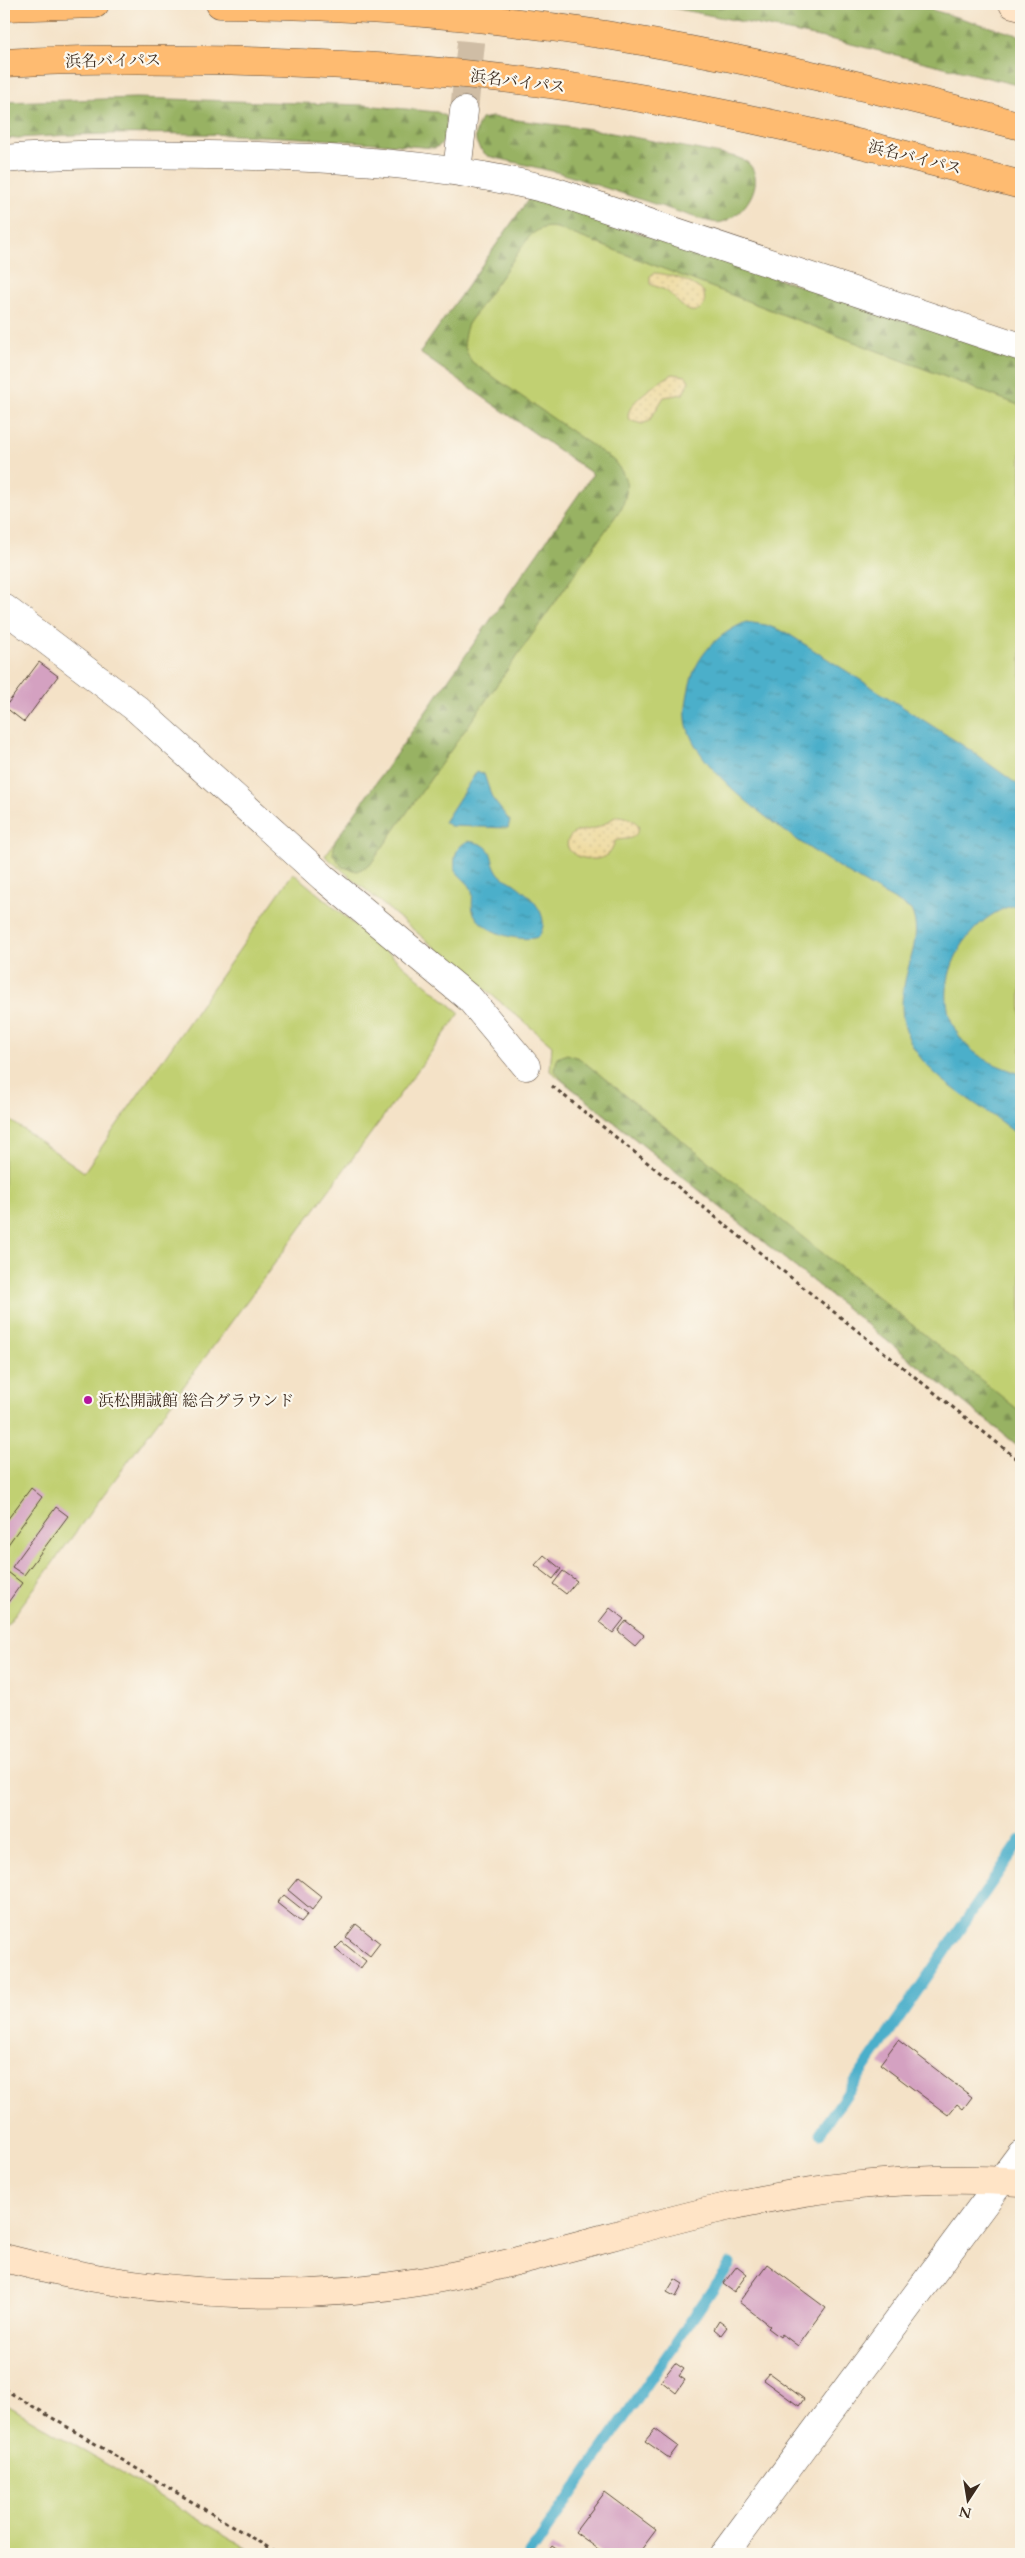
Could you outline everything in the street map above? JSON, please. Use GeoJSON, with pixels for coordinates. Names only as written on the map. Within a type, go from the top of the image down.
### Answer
{"type":"FeatureCollection","features":[{"type":"Feature","properties":{"kind":"highway"},"geometry":{"type":"LineString","coordinates":[[4,7],[95,4]]}},
{"type":"Feature","properties":{"kind":"highway"},"geometry":{"type":"LineString","coordinates":[[220,4],[370,10],[488,20],[605,35],[718,55],[830,79],[1021,126]]}},
{"type":"Feature","properties":{"kind":"highway","name":"浜名バイパス"},"geometry":{"type":"LineString","coordinates":[[4,63],[136,59],[251,61],[366,66],[482,76],[597,91],[707,110],[928,160],[1021,185]]}},
{"type":"Feature","properties":{"kind":"street"},"geometry":{"type":"LineString","coordinates":[[1013,4],[1021,6]]}},
{"type":"Feature","properties":{"kind":"street"},"geometry":{"type":"LineString","coordinates":[[458,171],[464,111]]}},
{"type":"Feature","properties":{"kind":"street"},"geometry":{"type":"LineString","coordinates":[[4,159],[136,154],[248,156],[360,161],[498,177],[554,191],[1021,347]]}},
{"type":"Feature","properties":{"kind":"street"},"geometry":{"type":"LineString","coordinates":[[4,608],[138,709],[324,878],[470,999],[526,1066]]}},
{"type":"Feature","properties":{"kind":"street"},"geometry":{"type":"LineString","coordinates":[[724,2554],[1011,2181],[1021,2154]]}},
{"type":"Feature","properties":{"kind":"street"},"geometry":{"type":"LineString","coordinates":[[4,2258],[63,2273],[140,2286],[244,2295],[304,2294],[425,2281],[724,2208],[781,2196],[839,2188],[898,2183],[1011,2181]]}},
{"type":"Feature","properties":{"kind":"path"},"geometry":{"type":"LineString","coordinates":[[526,1066],[1021,1462]]}},
{"type":"Feature","properties":{"kind":"path"},"geometry":{"type":"LineString","coordinates":[[4,2389],[280,2554]]}},
{"type":"Feature","properties":{"kind":"green space"},"geometry":{"type":"Polygon","coordinates":[[[653,4],[912,4],[1021,36],[1021,86],[839,41],[653,4]]]}},
{"type":"Feature","properties":{"kind":"green space"},"geometry":{"type":"Polygon","coordinates":[[[136,98],[364,105],[437,112],[445,116],[447,135],[443,143],[434,148],[219,134],[111,134],[4,139],[4,102],[136,98]]]}},
{"type":"Feature","properties":{"kind":"green space"},"geometry":{"type":"Polygon","coordinates":[[[492,117],[591,129],[736,157],[748,163],[754,172],[754,189],[745,206],[730,219],[718,223],[703,220],[560,173],[488,156],[479,148],[476,135],[481,119],[492,117]]]}},
{"type":"Feature","properties":{"kind":"green space"},"geometry":{"type":"Polygon","coordinates":[[[530,197],[1021,359],[1021,1448],[550,1071],[552,1045],[325,856],[593,474],[420,353],[530,197]]]}},
{"type":"Feature","properties":{"kind":"green space"},"geometry":{"type":"Polygon","coordinates":[[[530,197],[1021,359],[1021,406],[557,228],[542,228],[536,232],[529,237],[468,324],[464,339],[465,348],[472,362],[613,460],[625,477],[627,487],[625,499],[622,507],[370,865],[357,871],[342,867],[333,854],[335,841],[593,474],[420,353],[530,197]]]}},
{"type":"Feature","properties":{"kind":"green space","name":"浜松開誠館 総合グラウンド"},"geometry":{"type":"Polygon","coordinates":[[[293,873],[460,1013],[4,1629],[4,1116],[84,1172],[293,873]]]}},
{"type":"Feature","properties":{"kind":"green space"},"geometry":{"type":"Polygon","coordinates":[[[567,1054],[579,1058],[1021,1412],[1021,1448],[563,1081],[555,1071],[557,1058],[567,1054]]]}},
{"type":"Feature","properties":{"kind":"green space"},"geometry":{"type":"Polygon","coordinates":[[[4,2403],[257,2554],[4,2554],[4,2403]]]}},
{"type":"Feature","properties":{"kind":"sand"},"geometry":{"type":"Polygon","coordinates":[[[654,273],[680,279],[699,288],[704,292],[705,304],[695,311],[685,308],[668,292],[650,284],[650,276],[654,273]]]}},
{"type":"Feature","properties":{"kind":"sand"},"geometry":{"type":"Polygon","coordinates":[[[673,374],[686,376],[689,381],[683,394],[664,397],[649,421],[642,424],[629,420],[628,414],[636,400],[673,374]]]}},
{"type":"Feature","properties":{"kind":"sand"},"geometry":{"type":"Polygon","coordinates":[[[617,816],[626,817],[637,824],[638,832],[629,838],[615,841],[608,854],[604,857],[593,859],[580,857],[574,854],[567,846],[570,836],[573,834],[596,828],[617,816]]]}},
{"type":"Feature","properties":{"kind":"water"},"geometry":{"type":"Polygon","coordinates":[[[746,622],[766,625],[787,633],[967,748],[1021,787],[1021,904],[1007,907],[987,918],[973,931],[953,963],[948,981],[947,999],[950,1017],[958,1034],[970,1049],[994,1064],[1021,1074],[1021,1138],[936,1074],[919,1056],[908,1035],[902,1011],[905,981],[915,936],[914,918],[911,910],[821,856],[764,816],[714,770],[696,747],[687,725],[686,715],[686,704],[693,673],[703,654],[710,646],[726,633],[746,622]]]}},
{"type":"Feature","properties":{"kind":"water"},"geometry":{"type":"Polygon","coordinates":[[[477,771],[484,774],[492,798],[510,821],[508,828],[450,826],[444,822],[477,771]]]}},
{"type":"Feature","properties":{"kind":"water"},"geometry":{"type":"Polygon","coordinates":[[[468,841],[485,846],[491,854],[500,875],[526,893],[538,907],[543,922],[538,937],[521,938],[501,934],[483,925],[477,918],[473,911],[471,888],[455,870],[456,853],[460,846],[468,841]]]}},
{"type":"Feature","properties":{"kind":"building"},"geometry":{"type":"Polygon","coordinates":[[[39,662],[58,676],[24,722],[5,707],[39,662]]]}},
{"type":"Feature","properties":{"kind":"building"},"geometry":{"type":"Polygon","coordinates":[[[31,1488],[42,1497],[4,1550],[4,1524],[31,1488]]]}},
{"type":"Feature","properties":{"kind":"building"},"geometry":{"type":"Polygon","coordinates":[[[56,1507],[68,1516],[24,1575],[12,1567],[56,1507]]]}},
{"type":"Feature","properties":{"kind":"building"},"geometry":{"type":"Polygon","coordinates":[[[544,1555],[561,1569],[553,1579],[535,1565],[544,1555]]]}},
{"type":"Feature","properties":{"kind":"building"},"geometry":{"type":"Polygon","coordinates":[[[4,1569],[22,1583],[4,1608],[4,1569]]]}},
{"type":"Feature","properties":{"kind":"building"},"geometry":{"type":"Polygon","coordinates":[[[563,1571],[577,1581],[566,1594],[553,1584],[563,1571]]]}},
{"type":"Feature","properties":{"kind":"building"},"geometry":{"type":"Polygon","coordinates":[[[610,1608],[624,1619],[613,1633],[599,1622],[610,1608]]]}},
{"type":"Feature","properties":{"kind":"building"},"geometry":{"type":"Polygon","coordinates":[[[626,1621],[644,1635],[635,1645],[618,1631],[626,1621]]]}},
{"type":"Feature","properties":{"kind":"building"},"geometry":{"type":"Polygon","coordinates":[[[298,1878],[322,1897],[312,1910],[288,1890],[298,1878]]]}},
{"type":"Feature","properties":{"kind":"building"},"geometry":{"type":"Polygon","coordinates":[[[284,1895],[308,1914],[301,1922],[277,1903],[284,1895]]]}},
{"type":"Feature","properties":{"kind":"building"},"geometry":{"type":"Polygon","coordinates":[[[356,1924],[380,1943],[370,1956],[346,1937],[356,1924]]]}},
{"type":"Feature","properties":{"kind":"building"},"geometry":{"type":"Polygon","coordinates":[[[342,1942],[366,1961],[360,1969],[335,1949],[342,1942]]]}},
{"type":"Feature","properties":{"kind":"building"},"geometry":{"type":"Polygon","coordinates":[[[898,2040],[972,2097],[963,2109],[957,2104],[948,2115],[880,2064],[898,2040]]]}},
{"type":"Feature","properties":{"kind":"building"},"geometry":{"type":"Polygon","coordinates":[[[767,2264],[826,2308],[798,2346],[782,2334],[780,2337],[768,2328],[770,2326],[739,2302],[767,2264]]]}},
{"type":"Feature","properties":{"kind":"building"},"geometry":{"type":"Polygon","coordinates":[[[737,2266],[747,2274],[734,2292],[723,2284],[737,2266]]]}},
{"type":"Feature","properties":{"kind":"building"},"geometry":{"type":"Polygon","coordinates":[[[675,2279],[683,2284],[676,2297],[667,2292],[675,2279]]]}},
{"type":"Feature","properties":{"kind":"building"},"geometry":{"type":"Polygon","coordinates":[[[719,2321],[727,2327],[721,2335],[714,2329],[719,2321]]]}},
{"type":"Feature","properties":{"kind":"building"},"geometry":{"type":"Polygon","coordinates":[[[675,2363],[684,2369],[679,2376],[685,2380],[676,2393],[661,2381],[675,2363]]]}},
{"type":"Feature","properties":{"kind":"building"},"geometry":{"type":"Polygon","coordinates":[[[769,2373],[804,2399],[799,2406],[763,2380],[769,2373]]]}},
{"type":"Feature","properties":{"kind":"building"},"geometry":{"type":"Polygon","coordinates":[[[655,2429],[678,2446],[669,2458],[645,2441],[655,2429]]]}},
{"type":"Feature","properties":{"kind":"building"},"geometry":{"type":"Polygon","coordinates":[[[605,2492],[656,2530],[638,2554],[605,2554],[575,2532],[605,2492]]]}},
{"type":"Feature","properties":{"kind":"building"},"geometry":{"type":"Polygon","coordinates":[[[552,2546],[563,2554],[546,2554],[552,2546]]]}},
{"type":"Feature","properties":{"kind":"waterway"},"geometry":{"type":"LineString","coordinates":[[820,2133],[1021,1840]]}},
{"type":"Feature","properties":{"kind":"waterway"},"geometry":{"type":"LineString","coordinates":[[530,2554],[730,2264]]}},
{"type":"Feature","properties":{"kind":"tunnel"},"geometry":{"type":"LineString","coordinates":[[464,111],[475,4]]}},
{"type":"Feature","properties":{"kind":"place","name":"浜松開誠館 総合グラウンド"},"geometry":{"type":"Point","coordinates":[88,1400]}}]}
